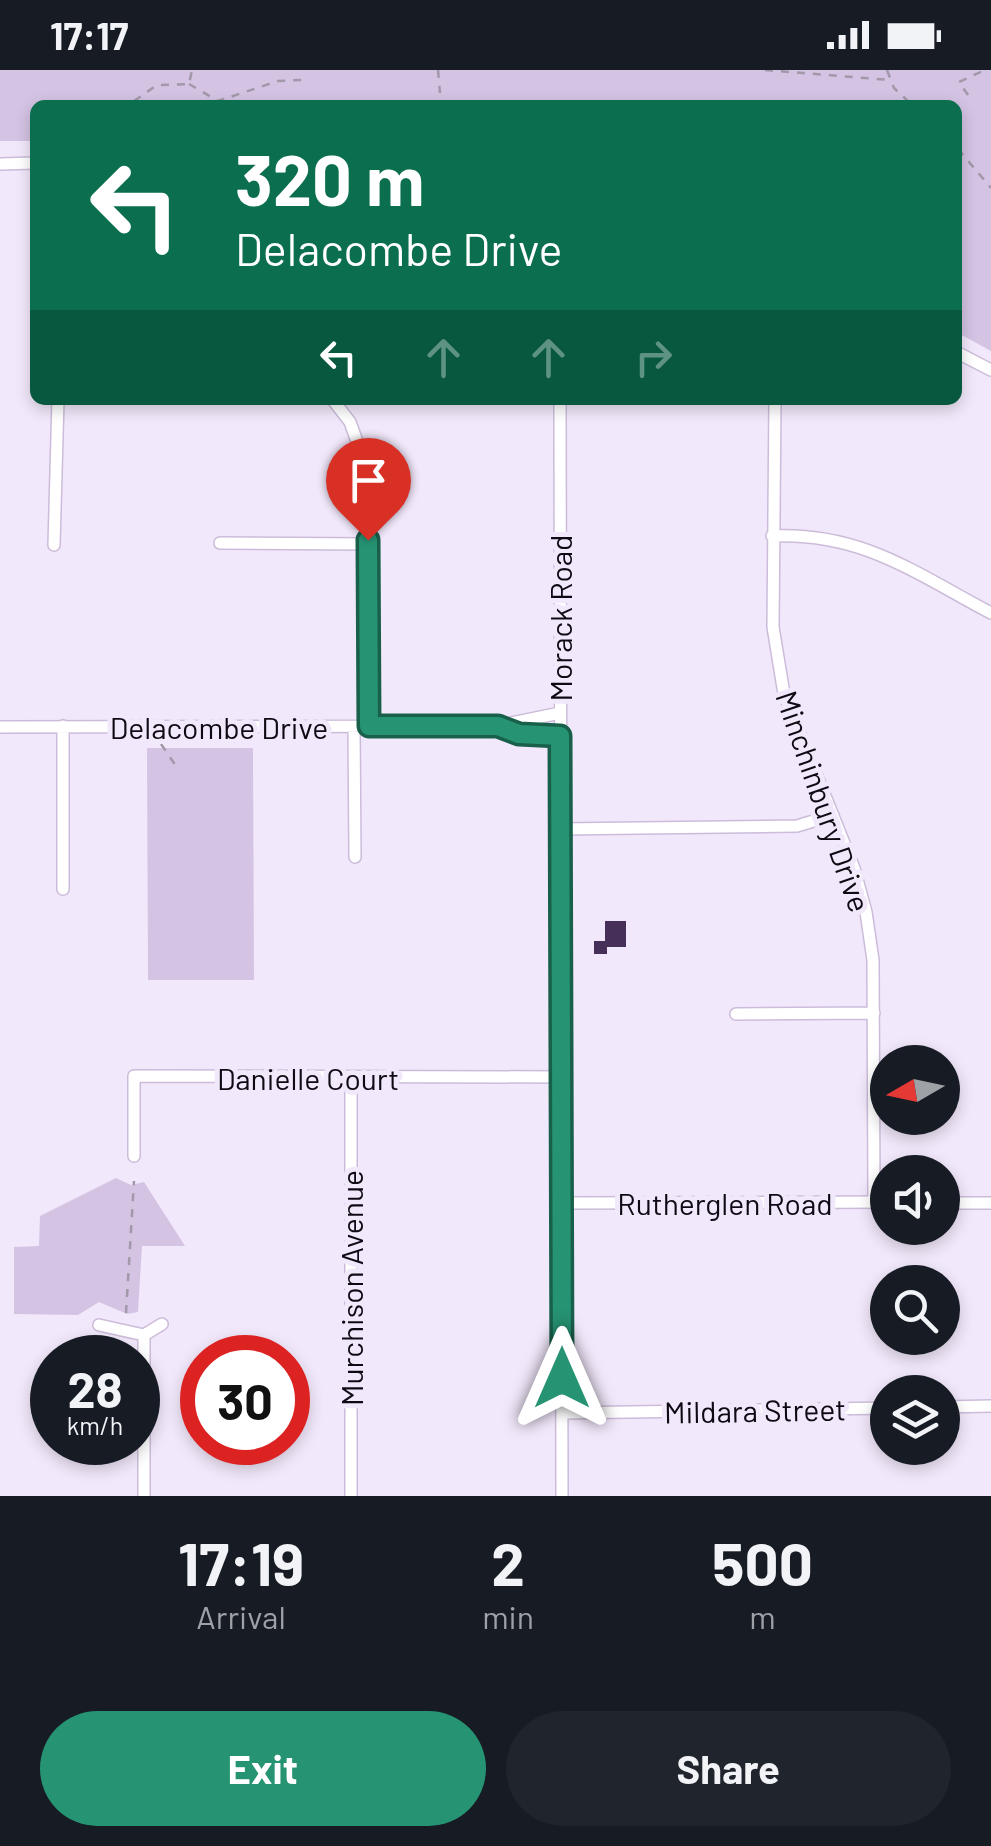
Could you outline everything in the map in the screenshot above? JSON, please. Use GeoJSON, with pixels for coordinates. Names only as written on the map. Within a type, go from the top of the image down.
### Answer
{"type":"FeatureCollection","features":[{"type":"Feature","properties":{"kind":"street"},"geometry":{"type":"LineString","coordinates":[[0,164],[30,163]]}},
{"type":"Feature","properties":{"kind":"street"},"geometry":{"type":"LineString","coordinates":[[962,355],[991,370]]}},
{"type":"Feature","properties":{"kind":"street"},"geometry":{"type":"LineString","coordinates":[[54,545],[58,405]]}},
{"type":"Feature","properties":{"kind":"street"},"geometry":{"type":"LineString","coordinates":[[337,405],[350,422],[367,469],[369,726]]}},
{"type":"Feature","properties":{"kind":"street","name":"Morack Road"},"geometry":{"type":"LineString","coordinates":[[560,405],[562,1496]]}},
{"type":"Feature","properties":{"kind":"street","name":"Minchinbury Drive"},"geometry":{"type":"LineString","coordinates":[[775,405],[773,626],[784,694],[833,815],[866,912],[879,1155]]}},
{"type":"Feature","properties":{"kind":"street"},"geometry":{"type":"LineString","coordinates":[[772,536],[817,534],[866,546],[991,613]]}},
{"type":"Feature","properties":{"kind":"street"},"geometry":{"type":"LineString","coordinates":[[220,543],[368,544]]}},
{"type":"Feature","properties":{"kind":"street","name":"Delacombe Drive"},"geometry":{"type":"LineString","coordinates":[[0,727],[498,726],[560,713]]}},
{"type":"Feature","properties":{"kind":"street"},"geometry":{"type":"LineString","coordinates":[[63,726],[63,889]]}},
{"type":"Feature","properties":{"kind":"street","name":"Delacombe Drive"},"geometry":{"type":"LineString","coordinates":[[498,726],[519,734],[560,736]]}},
{"type":"Feature","properties":{"kind":"street"},"geometry":{"type":"LineString","coordinates":[[354,727],[355,857]]}},
{"type":"Feature","properties":{"kind":"street"},"geometry":{"type":"LineString","coordinates":[[560,829],[797,826],[833,815]]}},
{"type":"Feature","properties":{"kind":"street"},"geometry":{"type":"LineString","coordinates":[[736,1014],[874,1012]]}},
{"type":"Feature","properties":{"kind":"street","name":"Danielle Court"},"geometry":{"type":"LineString","coordinates":[[134,1156],[134,1076],[562,1077]]}},
{"type":"Feature","properties":{"kind":"street","name":"Murchison Avenue"},"geometry":{"type":"LineString","coordinates":[[351,1079],[351,1496]]}},
{"type":"Feature","properties":{"kind":"street","name":"Rutherglen Road"},"geometry":{"type":"LineString","coordinates":[[562,1203],[870,1202]]}},
{"type":"Feature","properties":{"kind":"street"},"geometry":{"type":"LineString","coordinates":[[960,1203],[991,1203]]}},
{"type":"Feature","properties":{"kind":"street"},"geometry":{"type":"LineString","coordinates":[[99,1324],[144,1335],[162,1324]]}},
{"type":"Feature","properties":{"kind":"street"},"geometry":{"type":"LineString","coordinates":[[960,1407],[991,1406]]}},
{"type":"Feature","properties":{"kind":"street","name":"Mildara Street"},"geometry":{"type":"LineString","coordinates":[[562,1413],[870,1408]]}},
{"type":"Feature","properties":{"kind":"street"},"geometry":{"type":"LineString","coordinates":[[144,1465],[144,1496]]}},
{"type":"Feature","properties":{"kind":"path"},"geometry":{"type":"LineString","coordinates":[[189,84],[192,70]]}},
{"type":"Feature","properties":{"kind":"path"},"geometry":{"type":"LineString","coordinates":[[438,70],[440,93]]}},
{"type":"Feature","properties":{"kind":"path"},"geometry":{"type":"LineString","coordinates":[[765,70],[890,80]]}},
{"type":"Feature","properties":{"kind":"path"},"geometry":{"type":"LineString","coordinates":[[888,70],[890,80],[908,100]]}},
{"type":"Feature","properties":{"kind":"path"},"geometry":{"type":"LineString","coordinates":[[968,95],[959,82],[985,70]]}},
{"type":"Feature","properties":{"kind":"path"},"geometry":{"type":"LineString","coordinates":[[135,100],[157,85],[189,84],[218,100],[278,81],[302,80]]}},
{"type":"Feature","properties":{"kind":"path"},"geometry":{"type":"LineString","coordinates":[[962,154],[991,188]]}},
{"type":"Feature","properties":{"kind":"path"},"geometry":{"type":"LineString","coordinates":[[161,744],[178,769]]}},
{"type":"Feature","properties":{"kind":"path"},"geometry":{"type":"LineString","coordinates":[[126,1314],[134,1181]]}},
{"type":"Feature","properties":{"kind":"shaded area"},"geometry":{"type":"Polygon","coordinates":[[[0,70],[991,70],[991,351],[962,335],[962,100],[30,100],[30,141],[0,141],[0,70]]]}},
{"type":"Feature","properties":{"kind":"shaded area"},"geometry":{"type":"Polygon","coordinates":[[[147,748],[253,748],[254,980],[148,980],[147,748]]]}},
{"type":"Feature","properties":{"kind":"shaded area"},"geometry":{"type":"Polygon","coordinates":[[[116,1178],[131,1185],[144,1182],[185,1246],[142,1246],[138,1312],[127,1314],[99,1302],[78,1315],[14,1314],[14,1247],[39,1246],[40,1216],[116,1178]]]}},
{"type":"Feature","properties":{"kind":"building"},"geometry":{"type":"Polygon","coordinates":[[[605,921],[626,921],[626,947],[607,947],[607,954],[594,954],[594,941],[605,941],[605,921]]]}},
{"type":"Feature","properties":{"kind":"route"},"geometry":{"type":"LineString","coordinates":[[368,540],[369,726],[498,726],[519,734],[560,736],[562,1378]]}}]}
